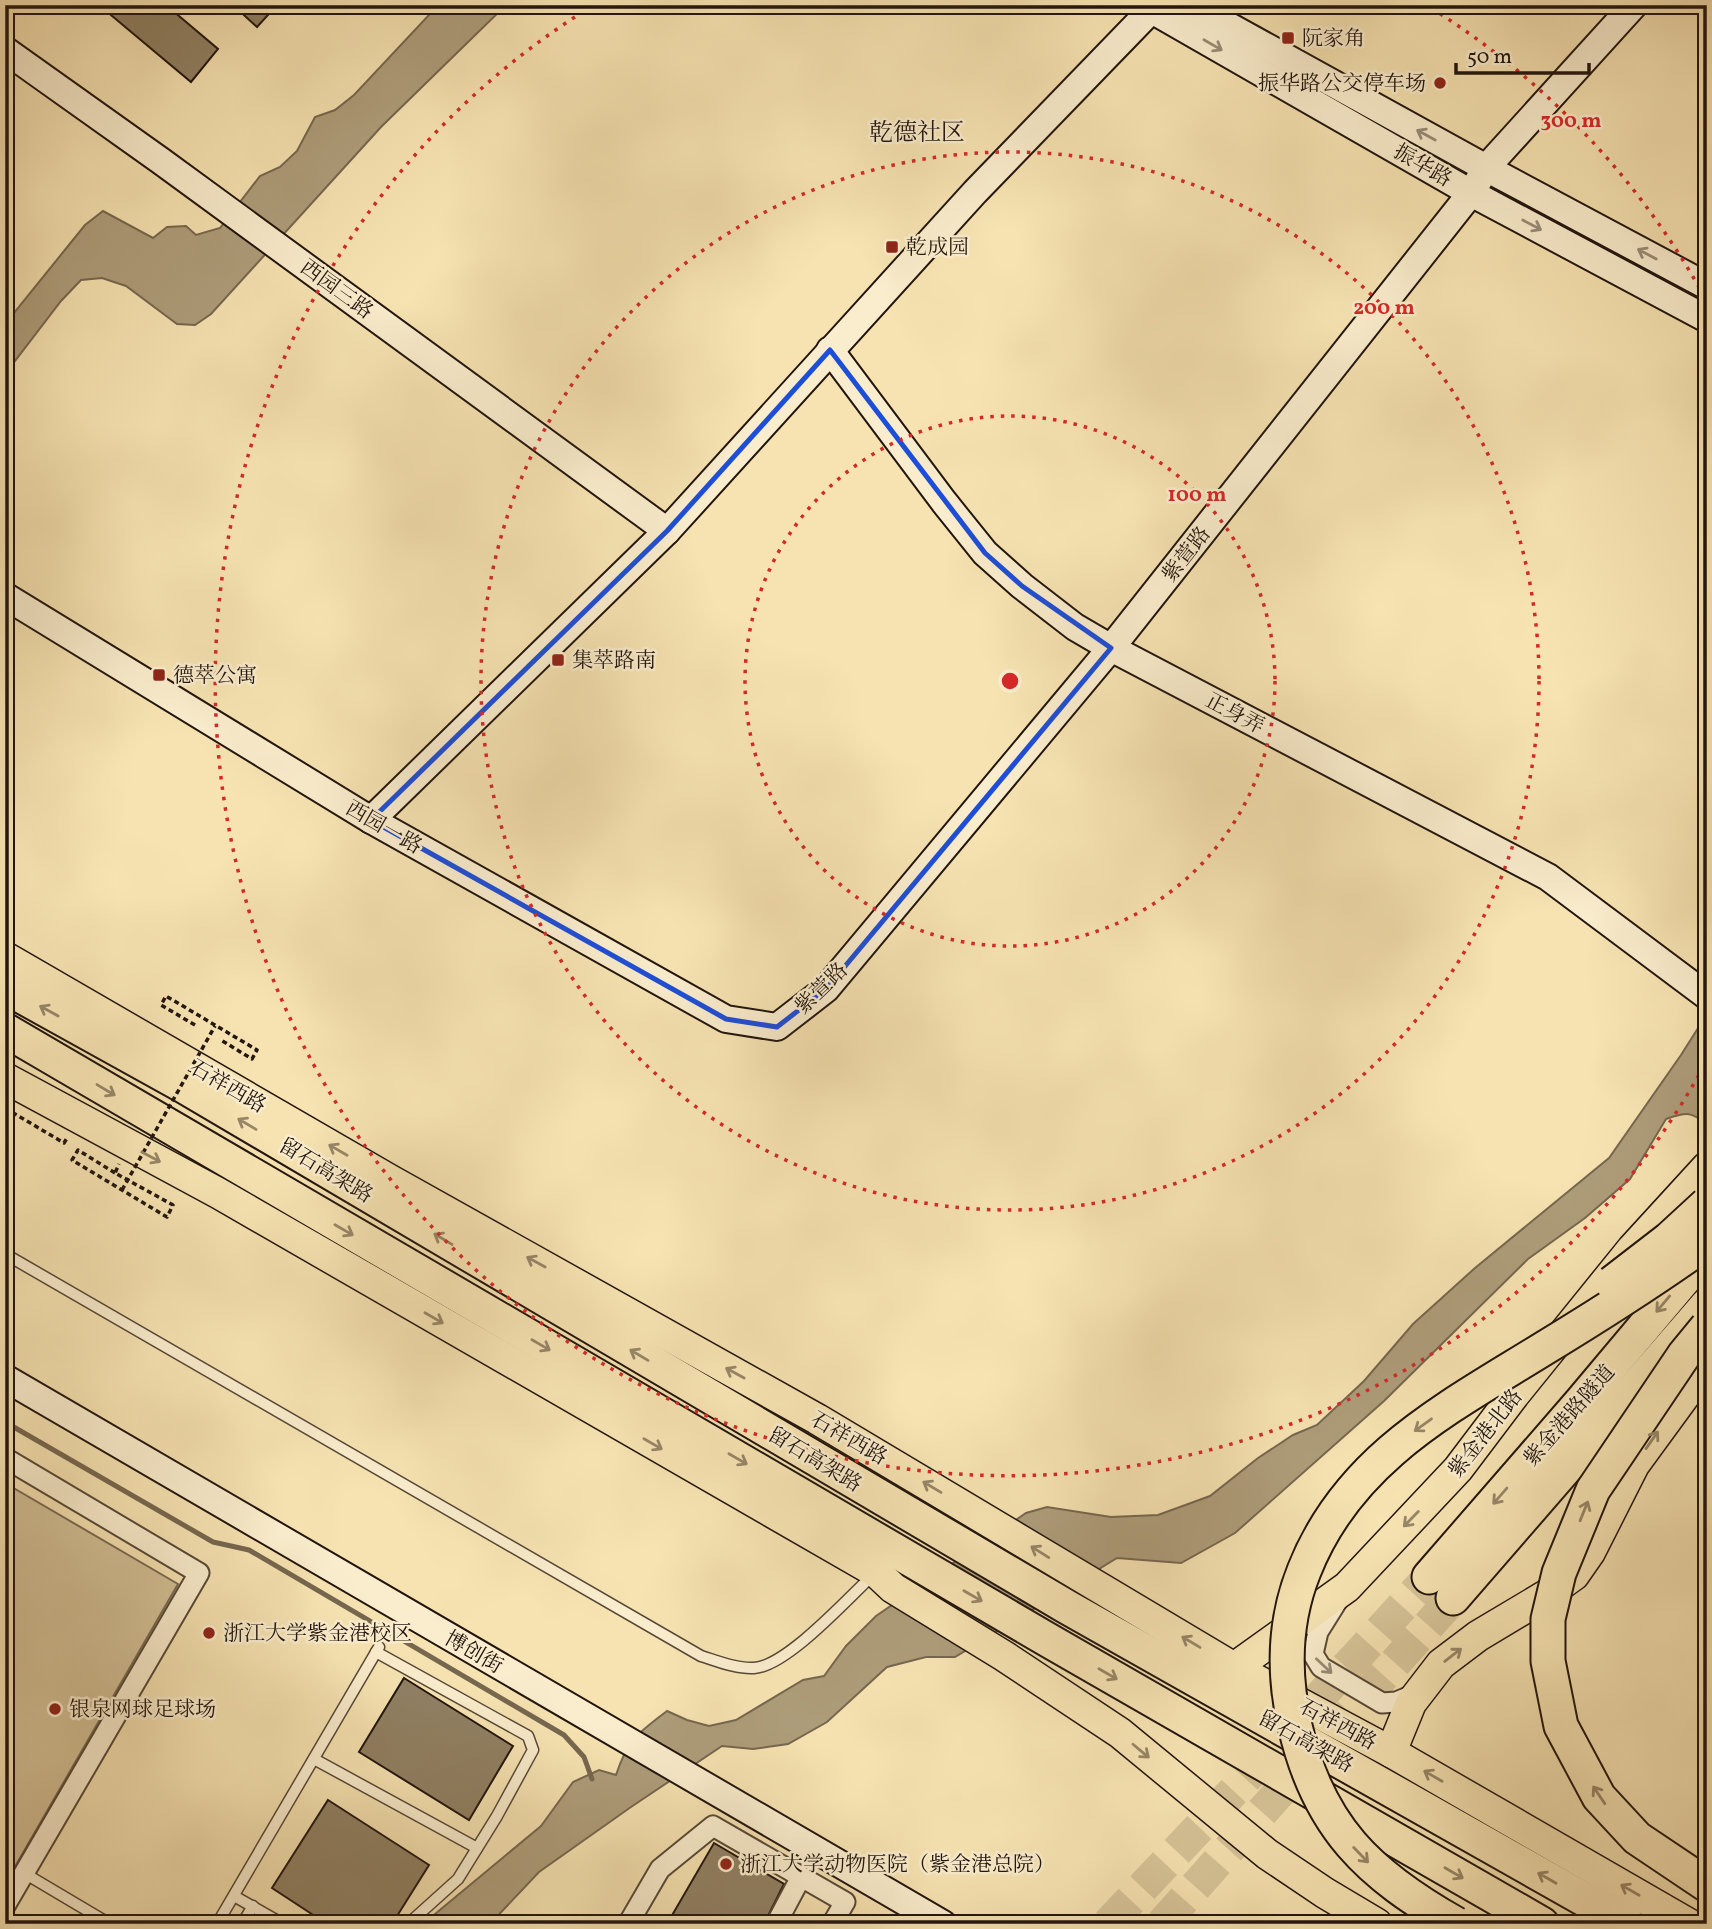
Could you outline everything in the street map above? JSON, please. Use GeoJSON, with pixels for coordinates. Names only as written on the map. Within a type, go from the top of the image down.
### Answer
{"type":"FeatureCollection","features":[{"type":"Feature","properties":{"kind":"highway","name":"留石高架路"},"geometry":{"type":"LineString","coordinates":[[5,986],[182,1085],[1066,1607],[1628,1924]]}},
{"type":"Feature","properties":{"kind":"highway","name":"留石高架路"},"geometry":{"type":"LineString","coordinates":[[5,1030],[1048,1640],[1542,1924]]}},
{"type":"Feature","properties":{"kind":"highway"},"geometry":{"type":"LineString","coordinates":[[1456,1924],[1378,1872],[1358,1853],[1331,1818],[1301,1751],[1287,1679],[1289,1617],[1300,1581],[1312,1548],[1330,1516],[1349,1490],[1392,1449],[1463,1398],[1669,1239],[1707,1204]]}},
{"type":"Feature","properties":{"kind":"highway"},"geometry":{"type":"LineString","coordinates":[[1463,1398],[1620,1303],[1707,1242]]}},
{"type":"Feature","properties":{"kind":"highway","name":"紫金港路隧道"},"geometry":{"type":"LineString","coordinates":[[1707,1252],[1581,1402],[1441,1587],[1707,1305]]}},
{"type":"Feature","properties":{"kind":"highway"},"geometry":{"type":"LineString","coordinates":[[1707,1327],[1684,1355],[1593,1490],[1559,1573],[1549,1619],[1548,1661],[1561,1726],[1599,1797],[1637,1838],[1707,1885]]}},
{"type":"Feature","properties":{"kind":"main road","name":"石祥西路"},"geometry":{"type":"LineString","coordinates":[[5,957],[390,1180],[817,1419],[1234,1668],[1391,1752],[1689,1924]]}},
{"type":"Feature","properties":{"kind":"main road"},"geometry":{"type":"LineString","coordinates":[[5,1078],[218,1193],[884,1580],[1120,1734],[1267,1854],[1377,1924]]}},
{"type":"Feature","properties":{"kind":"main road","name":"紫金港北路"},"geometry":{"type":"LineString","coordinates":[[1234,1668],[1347,1587],[1458,1469],[1632,1249],[1707,1167]]}},
{"type":"Feature","properties":{"kind":"main road"},"geometry":{"type":"LineString","coordinates":[[1391,1752],[1411,1703],[1441,1664],[1478,1636],[1545,1596],[1574,1575],[1596,1541],[1634,1465],[1707,1365]]}},
{"type":"Feature","properties":{"kind":"street","name":"振华路"},"geometry":{"type":"LineString","coordinates":[[1191,5],[1707,286]]}},
{"type":"Feature","properties":{"kind":"street","name":"紫萱路"},"geometry":{"type":"LineString","coordinates":[[777,1027],[826,989],[1111,648],[1471,194],[1486,168],[1634,5]]}},
{"type":"Feature","properties":{"kind":"street","name":"振华路"},"geometry":{"type":"LineString","coordinates":[[1151,7],[1471,194],[1707,318]]}},
{"type":"Feature","properties":{"kind":"street"},"geometry":{"type":"LineString","coordinates":[[371,820],[667,531],[975,192],[1151,7]]}},
{"type":"Feature","properties":{"kind":"street","name":"西园三路"},"geometry":{"type":"LineString","coordinates":[[5,50],[222,205],[667,531]]}},
{"type":"Feature","properties":{"kind":"street","name":"正身弄"},"geometry":{"type":"LineString","coordinates":[[830,351],[985,553],[1075,627],[1548,877],[1707,996]]}},
{"type":"Feature","properties":{"kind":"street","name":"西园一路"},"geometry":{"type":"LineString","coordinates":[[5,596],[371,820],[726,1019],[777,1027]]}},
{"type":"Feature","properties":{"kind":"street","name":"博创街"},"geometry":{"type":"LineString","coordinates":[[5,1378],[943,1924]]}},
{"type":"Feature","properties":{"kind":"street"},"geometry":{"type":"LineString","coordinates":[[5,1458],[199,1573],[5,1906]]}},
{"type":"Feature","properties":{"kind":"street"},"geometry":{"type":"LineString","coordinates":[[1347,1587],[1318,1632],[1313,1654],[1321,1667],[1381,1703],[1396,1702],[1420,1692]]}},
{"type":"Feature","properties":{"kind":"street"},"geometry":{"type":"LineString","coordinates":[[628,1924],[660,1869],[713,1826],[845,1902],[832,1924]]}},
{"type":"Feature","properties":{"kind":"street"},"geometry":{"type":"LineString","coordinates":[[824,1891],[839,1863]]}},
{"type":"Feature","properties":{"kind":"street"},"geometry":{"type":"LineString","coordinates":[[776,1924],[801,1877]]}},
{"type":"Feature","properties":{"kind":"lane"},"geometry":{"type":"LineString","coordinates":[[5,1254],[701,1656],[755,1668],[778,1660],[884,1580]]}},
{"type":"Feature","properties":{"kind":"lane"},"geometry":{"type":"LineString","coordinates":[[217,1924],[378,1649],[528,1736],[533,1750],[525,1768],[458,1878],[408,1924]]}},
{"type":"Feature","properties":{"kind":"lane"},"geometry":{"type":"LineString","coordinates":[[314,1759],[477,1849]]}},
{"type":"Feature","properties":{"kind":"lane"},"geometry":{"type":"LineString","coordinates":[[24,1873],[110,1924]]}},
{"type":"Feature","properties":{"kind":"lane"},"geometry":{"type":"LineString","coordinates":[[234,1896],[283,1924]]}},
{"type":"Feature","properties":{"kind":"lane"},"geometry":{"type":"LineString","coordinates":[[242,1924],[253,1906]]}},
{"type":"Feature","properties":{"kind":"path"},"geometry":{"type":"LineString","coordinates":[[195,1025],[162,1004],[166,996],[257,1050],[252,1059],[221,1040]]}},
{"type":"Feature","properties":{"kind":"path"},"geometry":{"type":"LineString","coordinates":[[122,1190],[215,1026]]}},
{"type":"Feature","properties":{"kind":"path"},"geometry":{"type":"LineString","coordinates":[[5,1108],[64,1143],[69,1134]]}},
{"type":"Feature","properties":{"kind":"path"},"geometry":{"type":"LineString","coordinates":[[78,1150],[115,1173],[173,1205],[167,1217],[72,1160],[78,1150]]}},
{"type":"Feature","properties":{"kind":"path"},"geometry":{"type":"LineString","coordinates":[[110,1157],[120,1163],[115,1173]]}},
{"type":"Feature","properties":{"kind":"highlighted area"},"geometry":{"type":"Polygon","coordinates":[[[830,350],[985,553],[1022,586],[1111,648],[826,989],[777,1027],[726,1019],[371,820],[667,531],[830,350]]]}},
{"type":"Feature","properties":{"kind":"shaded area"},"geometry":{"type":"Polygon","coordinates":[[[432,5],[506,5],[381,127],[211,314],[195,325],[177,324],[126,286],[102,278],[81,280],[61,301],[5,374],[5,324],[85,225],[103,211],[153,238],[167,227],[186,226],[196,235],[220,228],[260,176],[280,167],[297,151],[315,117],[335,110],[354,95],[429,15],[432,5]]]}},
{"type":"Feature","properties":{"kind":"shaded area"},"geometry":{"type":"Polygon","coordinates":[[[1707,1014],[1707,1062],[1703,1074],[1707,1095],[1707,1124],[1688,1114],[1666,1119],[1630,1179],[1585,1218],[1528,1259],[1384,1401],[1235,1533],[1181,1563],[1117,1558],[955,1657],[926,1657],[887,1667],[827,1722],[788,1744],[753,1749],[722,1746],[539,1872],[490,1924],[423,1924],[541,1826],[573,1782],[599,1770],[616,1775],[635,1738],[667,1711],[709,1726],[736,1720],[803,1680],[824,1676],[846,1646],[876,1616],[1026,1513],[1047,1507],[1111,1517],[1158,1515],[1210,1496],[1258,1458],[1293,1435],[1317,1425],[1364,1381],[1413,1324],[1475,1268],[1609,1158],[1707,1014]]]}},
{"type":"Feature","properties":{"kind":"shaded area","name":"银泉网球足球场"},"geometry":{"type":"Polygon","coordinates":[[[5,1483],[178,1584],[5,1884],[5,1483]]]}},
{"type":"Feature","properties":{"kind":"building"},"geometry":{"type":"Polygon","coordinates":[[[99,5],[166,5],[218,49],[191,82],[99,5]]]}},
{"type":"Feature","properties":{"kind":"building"},"geometry":{"type":"Polygon","coordinates":[[[233,5],[277,5],[257,27],[233,5]]]}},
{"type":"Feature","properties":{"kind":"building"},"geometry":{"type":"Polygon","coordinates":[[[404,1678],[513,1746],[469,1820],[359,1752],[404,1678]]]}},
{"type":"Feature","properties":{"kind":"building"},"geometry":{"type":"Polygon","coordinates":[[[328,1800],[429,1865],[392,1924],[327,1924],[272,1888],[328,1800]]]}},
{"type":"Feature","properties":{"kind":"building","name":"浙江大学动物医院（紫金港总院）"},"geometry":{"type":"Polygon","coordinates":[[[714,1843],[784,1884],[764,1924],[667,1924],[714,1843]]]}},
{"type":"Feature","properties":{"kind":"waterway"},"geometry":{"type":"LineString","coordinates":[[5,1422],[213,1542],[249,1550],[564,1735],[584,1757],[592,1779]]}},
{"type":"Feature","properties":{"kind":"tunnel"},"geometry":{"type":"LineString","coordinates":[[1108,1924],[1245,1779],[1429,1577]]}},
{"type":"Feature","properties":{"kind":"tunnel"},"geometry":{"type":"LineString","coordinates":[[1162,1924],[1453,1598]]}},
{"type":"Feature","properties":{"kind":"place","name":"阮家角"},"geometry":{"type":"Point","coordinates":[1288,38]}},
{"type":"Feature","properties":{"kind":"place","name":"振华路公交停车场"},"geometry":{"type":"Point","coordinates":[1440,83]}},
{"type":"Feature","properties":{"kind":"place","name":"乾成园"},"geometry":{"type":"Point","coordinates":[892,247]}},
{"type":"Feature","properties":{"kind":"place","name":"集萃路南"},"geometry":{"type":"Point","coordinates":[558,660]}},
{"type":"Feature","properties":{"kind":"place","name":"德萃公寓"},"geometry":{"type":"Point","coordinates":[159,675]}},
{"type":"Feature","properties":{"kind":"place","name":"浙江大学紫金港校区"},"geometry":{"type":"Point","coordinates":[209,1633]}},
{"type":"Feature","properties":{"kind":"place","name":"银泉网球足球场"},"geometry":{"type":"Point","coordinates":[55,1709]}},
{"type":"Feature","properties":{"kind":"place","name":"浙江大学动物医院（紫金港总院）"},"geometry":{"type":"Point","coordinates":[726,1864]}},
{"type":"Feature","properties":{"kind":"district","name":"乾德社区"},"geometry":{"type":"Point","coordinates":[917,132]}}]}
